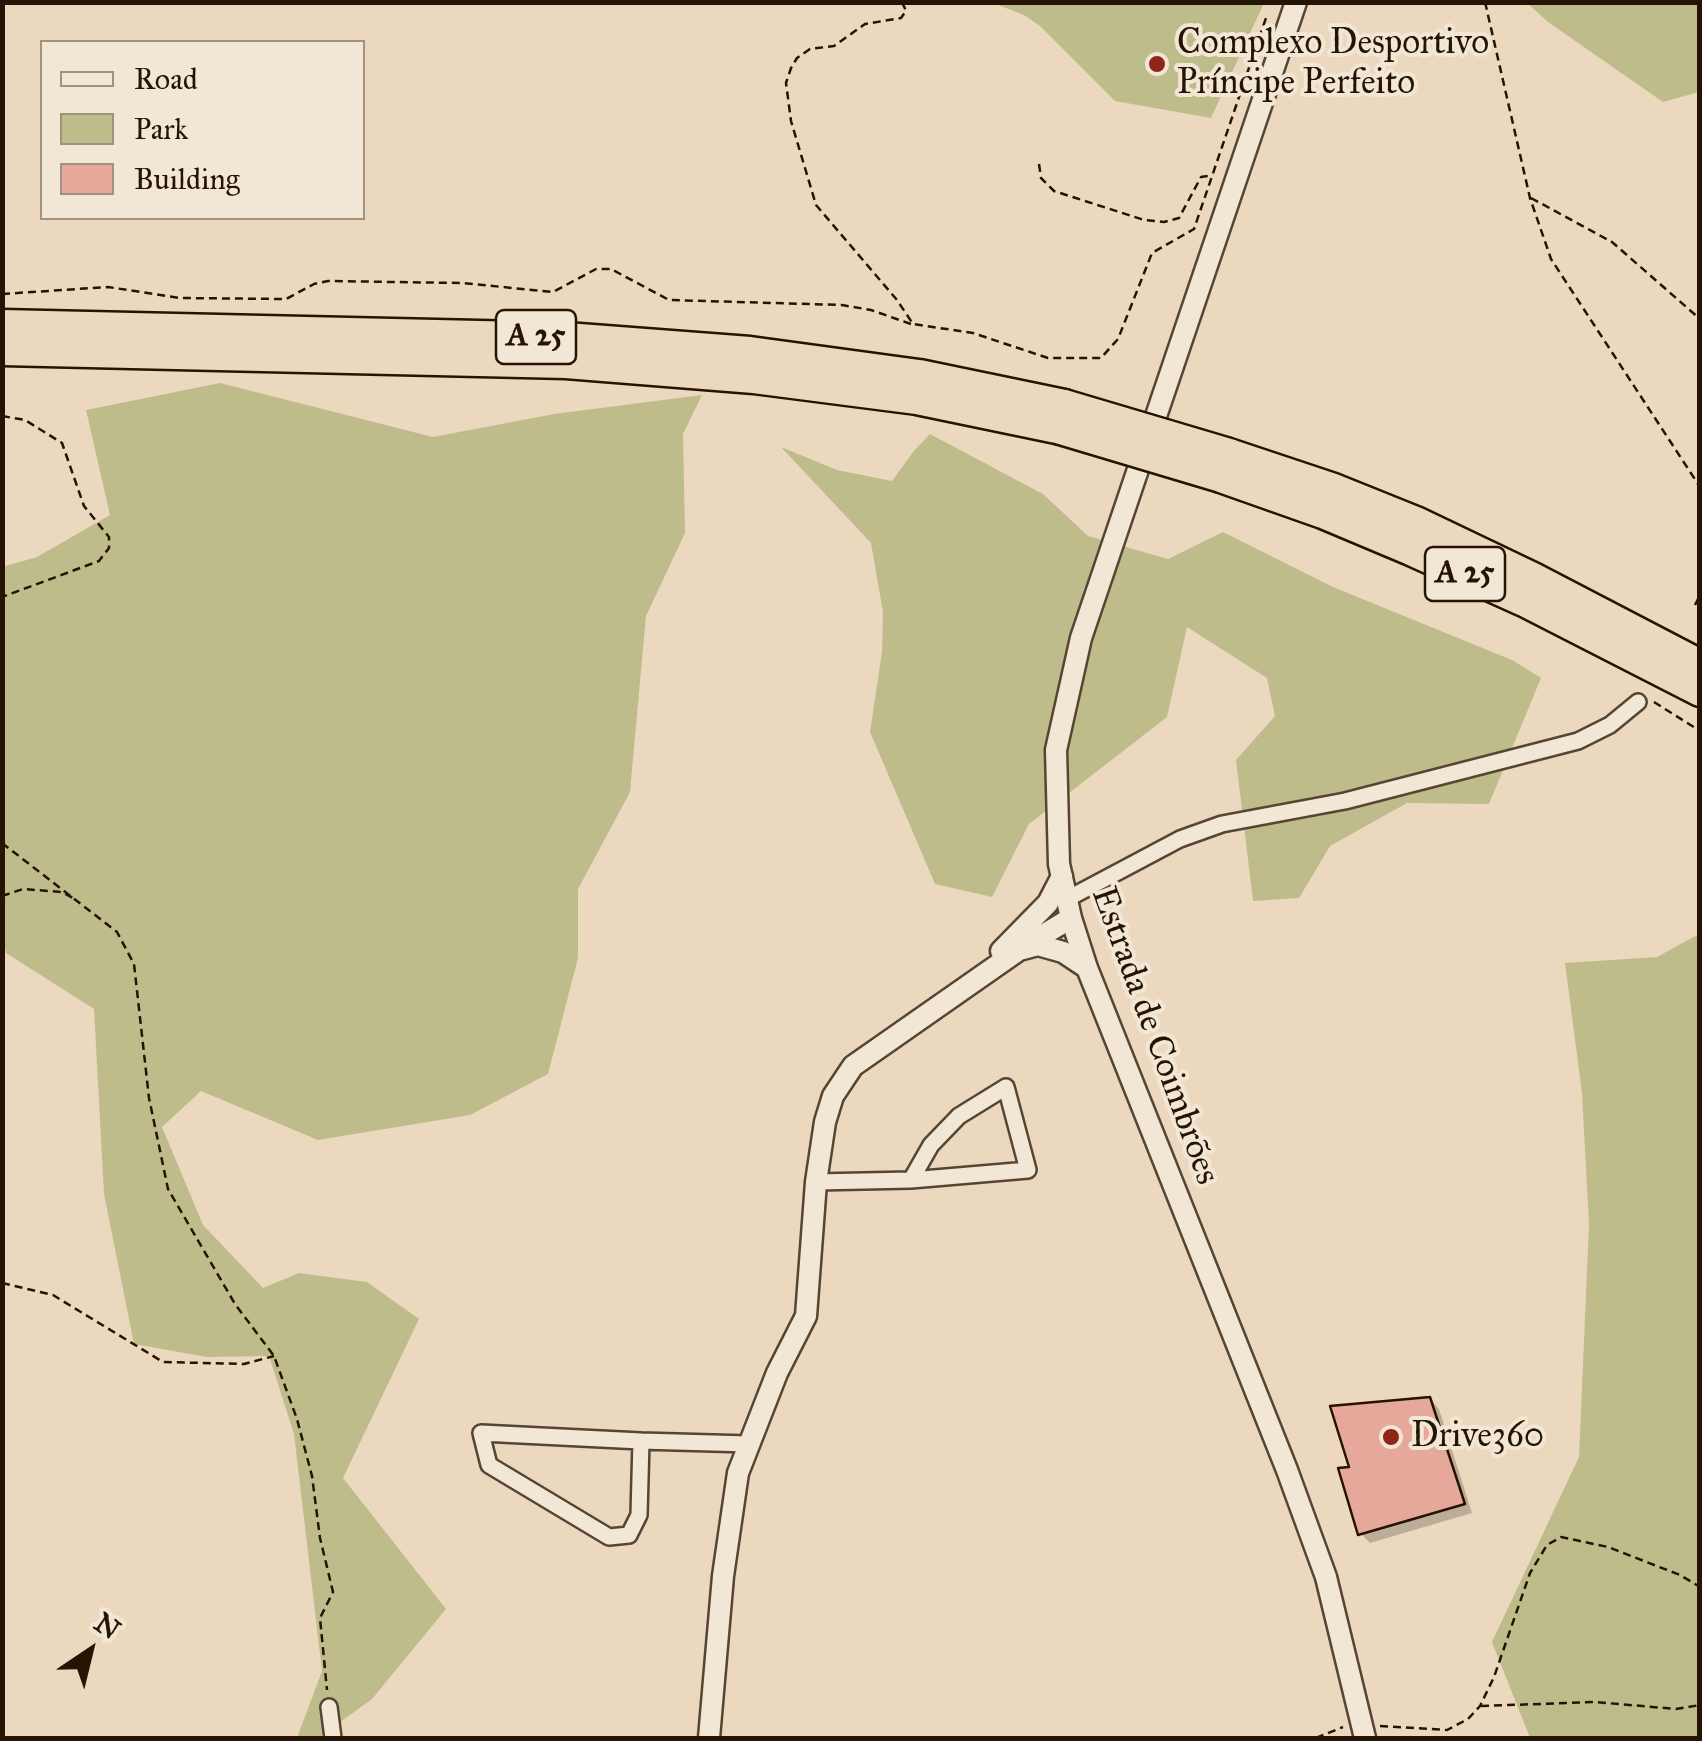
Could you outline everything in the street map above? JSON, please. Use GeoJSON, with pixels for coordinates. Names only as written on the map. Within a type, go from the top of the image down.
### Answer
{"type":"FeatureCollection","features":[{"type":"Feature","properties":{"kind":"highway","name":"A 25"},"geometry":{"type":"LineString","coordinates":[[2,325],[603,341],[750,352],[919,375],[1225,465],[1331,488],[1418,522],[1700,665]]}},
{"type":"Feature","properties":{"kind":"highway","name":"A 25"},"geometry":{"type":"LineString","coordinates":[[2,350],[566,363],[754,378],[1060,417]]}},
{"type":"Feature","properties":{"kind":"highway","name":"A 25"},"geometry":{"type":"LineString","coordinates":[[1225,465],[1524,601],[1700,691]]}},
{"type":"Feature","properties":{"kind":"street","name":"Estrada de Coimbrões"},"geometry":{"type":"LineString","coordinates":[[1296,2],[1081,638],[1056,750],[1062,876],[1087,968],[1314,1542],[1363,1731]]}},
{"type":"Feature","properties":{"kind":"street"},"geometry":{"type":"LineString","coordinates":[[709,1738],[723,1576],[738,1473],[777,1372],[806,1316],[816,1182],[829,1109],[853,1066],[1019,950],[1069,908],[1180,839],[1222,824],[1345,801],[1578,742],[1610,725],[1638,702]]}},
{"type":"Feature","properties":{"kind":"street"},"geometry":{"type":"LineString","coordinates":[[952,996],[1028,926],[1057,890],[1062,876]]}},
{"type":"Feature","properties":{"kind":"street"},"geometry":{"type":"LineString","coordinates":[[1019,950],[1038,945],[1063,952],[1087,968]]}},
{"type":"Feature","properties":{"kind":"street"},"geometry":{"type":"LineString","coordinates":[[816,1182],[911,1180],[1028,1170],[1006,1087],[959,1116],[931,1144],[911,1180]]}},
{"type":"Feature","properties":{"kind":"street"},"geometry":{"type":"LineString","coordinates":[[641,1441],[639,1514],[629,1535],[610,1537],[489,1465],[481,1433],[749,1444]]}},
{"type":"Feature","properties":{"kind":"street"},"geometry":{"type":"LineString","coordinates":[[329,1707],[333,1738]]}},
{"type":"Feature","properties":{"kind":"path"},"geometry":{"type":"LineString","coordinates":[[902,2],[906,11],[901,18],[865,24],[834,46],[810,49],[796,58],[786,83],[791,122],[816,204],[913,324]]}},
{"type":"Feature","properties":{"kind":"path"},"geometry":{"type":"LineString","coordinates":[[1485,2],[1530,198],[1551,259],[1700,488]]}},
{"type":"Feature","properties":{"kind":"path"},"geometry":{"type":"LineString","coordinates":[[2,294],[108,287],[180,298],[286,299],[328,281],[462,282],[553,292],[596,269],[611,268],[669,300],[842,305],[913,324],[973,334],[1048,358],[1101,358],[1118,339],[1152,253],[1194,229],[1266,18]]}},
{"type":"Feature","properties":{"kind":"path"},"geometry":{"type":"LineString","coordinates":[[1039,164],[1041,178],[1054,191],[1144,220],[1164,222],[1179,218],[1201,177],[1210,176]]}},
{"type":"Feature","properties":{"kind":"path"},"geometry":{"type":"LineString","coordinates":[[1530,198],[1612,242],[1700,319]]}},
{"type":"Feature","properties":{"kind":"path"},"geometry":{"type":"LineString","coordinates":[[2,416],[24,420],[62,443],[84,506],[109,537],[109,548],[99,561],[2,596]]}},
{"type":"Feature","properties":{"kind":"path"},"geometry":{"type":"LineString","coordinates":[[1695,605],[1700,594]]}},
{"type":"Feature","properties":{"kind":"path"},"geometry":{"type":"LineString","coordinates":[[1638,702],[1656,702],[1700,731]]}},
{"type":"Feature","properties":{"kind":"path"},"geometry":{"type":"LineString","coordinates":[[2,843],[118,932],[134,964],[149,1098],[168,1189],[235,1304],[274,1356],[288,1387],[302,1438],[333,1592],[320,1618],[329,1707]]}},
{"type":"Feature","properties":{"kind":"path"},"geometry":{"type":"LineString","coordinates":[[2,896],[23,889],[62,892],[80,902]]}},
{"type":"Feature","properties":{"kind":"path"},"geometry":{"type":"LineString","coordinates":[[2,1284],[53,1294],[163,1362],[244,1364],[274,1356]]}},
{"type":"Feature","properties":{"kind":"path"},"geometry":{"type":"LineString","coordinates":[[1316,1738],[1342,1727],[1363,1731],[1447,1730],[1468,1720],[1480,1706],[1494,1677],[1530,1573],[1547,1544],[1561,1536],[1608,1547],[1680,1575],[1700,1587]]}},
{"type":"Feature","properties":{"kind":"path"},"geometry":{"type":"LineString","coordinates":[[1480,1706],[1595,1702],[1676,1709],[1700,1705]]}},
{"type":"Feature","properties":{"kind":"green space","name":"Complexo Desportivo Príncipe Perfeito"},"geometry":{"type":"Polygon","coordinates":[[[1264,2],[1211,118],[1115,101],[1040,26],[993,3],[1264,2]]]}},
{"type":"Feature","properties":{"kind":"green space"},"geometry":{"type":"Polygon","coordinates":[[[1527,3],[1699,3],[1699,92],[1663,102],[1548,22],[1527,3]]]}},
{"type":"Feature","properties":{"kind":"green space"},"geometry":{"type":"Polygon","coordinates":[[[220,383],[433,437],[554,414],[702,395],[683,434],[685,533],[646,616],[630,792],[578,889],[578,958],[548,1074],[470,1115],[318,1140],[201,1091],[162,1127],[203,1225],[263,1288],[299,1273],[367,1282],[419,1319],[343,1478],[446,1609],[372,1699],[318,1738],[297,1738],[322,1671],[294,1434],[269,1356],[207,1357],[134,1344],[104,1194],[94,1009],[6,953],[2,928],[2,567],[37,557],[110,515],[86,410],[220,383]]]}},
{"type":"Feature","properties":{"kind":"green space"},"geometry":{"type":"Polygon","coordinates":[[[930,434],[1043,494],[1088,536],[1168,559],[1223,532],[1333,587],[1512,660],[1541,678],[1489,804],[1407,803],[1330,846],[1299,898],[1253,901],[1236,760],[1275,716],[1267,678],[1187,627],[1167,717],[1029,824],[992,897],[935,884],[870,732],[882,652],[883,612],[871,543],[781,447],[837,470],[892,481],[930,434]]]}},
{"type":"Feature","properties":{"kind":"green space"},"geometry":{"type":"Polygon","coordinates":[[[1699,934],[1699,1738],[1530,1738],[1492,1642],[1579,1457],[1589,1224],[1582,1093],[1565,963],[1657,957],[1699,934]]]}},
{"type":"Feature","properties":{"kind":"building","name":"Drive360"},"geometry":{"type":"Polygon","coordinates":[[[1430,1397],[1465,1504],[1358,1535],[1338,1468],[1349,1467],[1330,1406],[1430,1397]]]}},
{"type":"Feature","properties":{"kind":"place","name":"Complexo Desportivo Príncipe Perfeito"},"geometry":{"type":"Point","coordinates":[1157,64]}},
{"type":"Feature","properties":{"kind":"place","name":"Drive360"},"geometry":{"type":"Point","coordinates":[1391,1437]}}]}
